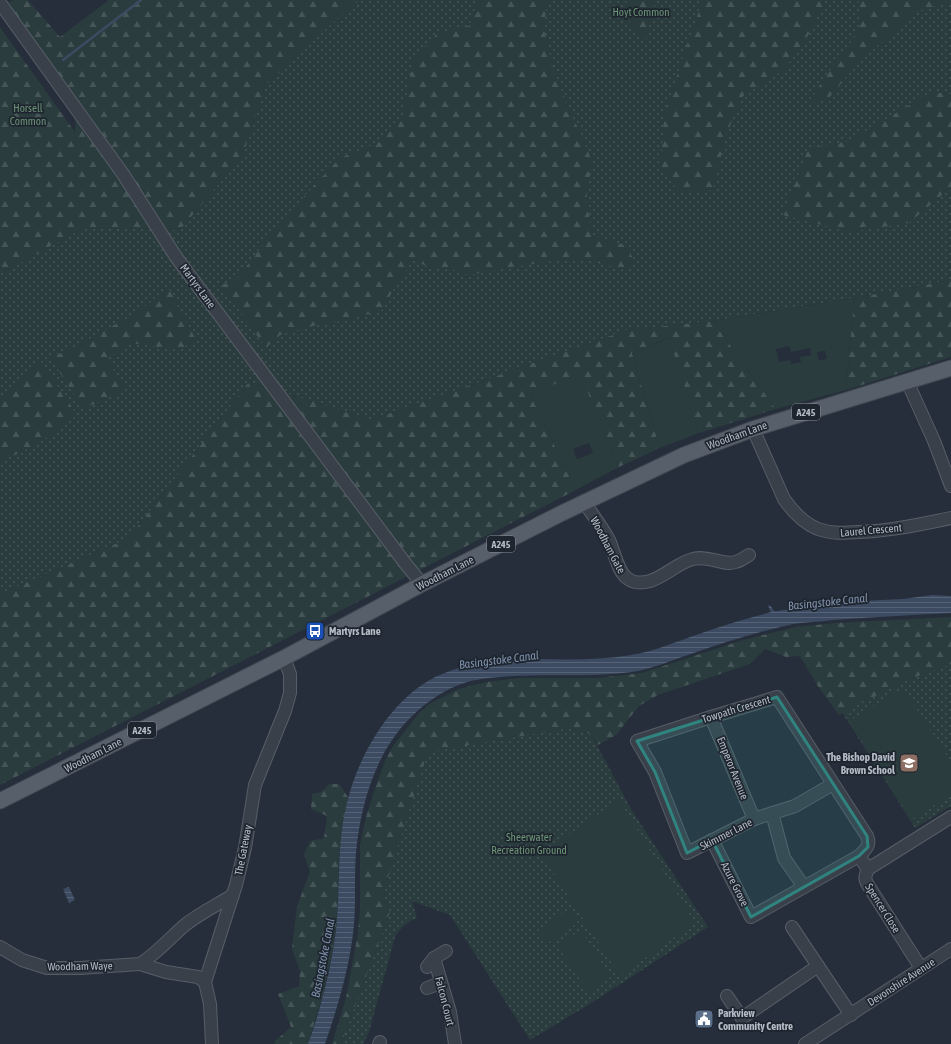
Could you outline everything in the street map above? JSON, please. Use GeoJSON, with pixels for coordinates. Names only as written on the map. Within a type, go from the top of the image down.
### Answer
{"type":"FeatureCollection","features":[{"type":"Feature","properties":{"kind":"main road","name":"Woodham Lane"},"geometry":{"type":"LineString","coordinates":[[0,801],[284,658],[428,581],[584,502],[684,454],[752,429],[951,368]]}},
{"type":"Feature","properties":{"kind":"street","name":"Martyrs Lane"},"geometry":{"type":"LineString","coordinates":[[0,3],[123,174],[176,257],[405,563],[428,581]]}},
{"type":"Feature","properties":{"kind":"street"},"geometry":{"type":"LineString","coordinates":[[907,381],[934,441],[951,486]]}},
{"type":"Feature","properties":{"kind":"street","name":"Laurel Crescent"},"geometry":{"type":"LineString","coordinates":[[752,429],[784,499],[800,518],[817,528],[835,533],[885,531],[951,518]]}},
{"type":"Feature","properties":{"kind":"street","name":"Woodham Gate"},"geometry":{"type":"LineString","coordinates":[[584,502],[608,539],[623,574],[634,582],[642,583],[652,580],[683,562],[695,558],[708,558],[727,563],[734,563],[748,555]]}},
{"type":"Feature","properties":{"kind":"street","name":"The Gateway"},"geometry":{"type":"LineString","coordinates":[[212,1044],[210,1010],[205,982],[233,895],[245,848],[255,785],[285,711],[290,693],[290,674],[284,658]]}},
{"type":"Feature","properties":{"kind":"street","name":"Towpath Crescent"},"geometry":{"type":"LineString","coordinates":[[637,741],[777,697],[870,841],[868,847],[859,856]]}},
{"type":"Feature","properties":{"kind":"street","name":"Emperor Avenue"},"geometry":{"type":"LineString","coordinates":[[711,717],[754,819]]}},
{"type":"Feature","properties":{"kind":"street","name":"Skimmer Lane"},"geometry":{"type":"LineString","coordinates":[[637,741],[655,772],[687,853],[754,819],[795,806],[833,784]]}},
{"type":"Feature","properties":{"kind":"street"},"geometry":{"type":"LineString","coordinates":[[772,813],[784,858],[804,887],[859,856],[868,869]]}},
{"type":"Feature","properties":{"kind":"street","name":"Spencer Close"},"geometry":{"type":"LineString","coordinates":[[921,968],[883,910],[865,880],[865,876],[868,869],[951,816]]}},
{"type":"Feature","properties":{"kind":"street","name":"Azure Grove"},"geometry":{"type":"LineString","coordinates":[[712,840],[751,917],[804,887]]}},
{"type":"Feature","properties":{"kind":"street"},"geometry":{"type":"LineString","coordinates":[[140,964],[195,918],[233,895]]}},
{"type":"Feature","properties":{"kind":"street"},"geometry":{"type":"LineString","coordinates":[[792,927],[851,1015]]}},
{"type":"Feature","properties":{"kind":"street","name":"Woodham Waye"},"geometry":{"type":"LineString","coordinates":[[0,947],[22,960],[47,968],[140,964],[155,969],[198,977],[205,982]]}},
{"type":"Feature","properties":{"kind":"street","name":"Devonshire Avenue"},"geometry":{"type":"LineString","coordinates":[[805,1044],[951,949]]}},
{"type":"Feature","properties":{"kind":"street","name":"Falcon Court"},"geometry":{"type":"LineString","coordinates":[[446,951],[431,962],[441,983],[450,1012],[455,1044]]}},
{"type":"Feature","properties":{"kind":"street"},"geometry":{"type":"LineString","coordinates":[[727,996],[742,1018],[818,966]]}},
{"type":"Feature","properties":{"kind":"street"},"geometry":{"type":"LineString","coordinates":[[427,988],[441,983]]}},
{"type":"Feature","properties":{"kind":"highlighted area"},"geometry":{"type":"Polygon","coordinates":[[[777,697],[867,836],[868,847],[859,856],[751,917],[712,840],[687,853],[655,772],[637,741],[777,697]]]}},
{"type":"Feature","properties":{"kind":"green space","name":"Horsell Common"},"geometry":{"type":"Polygon","coordinates":[[[13,0],[28,0],[60,37],[109,0],[360,0],[348,9],[265,86],[243,155],[180,230],[85,227],[0,274],[0,27],[75,132],[77,100],[5,4],[13,0]]]}},
{"type":"Feature","properties":{"kind":"green space"},"geometry":{"type":"Polygon","coordinates":[[[357,0],[951,0],[951,280],[854,298],[713,321],[627,330],[371,420],[249,382],[129,538],[0,594],[0,274],[85,227],[180,230],[243,155],[265,86],[357,0]]]}},
{"type":"Feature","properties":{"kind":"green space"},"geometry":{"type":"Polygon","coordinates":[[[478,0],[547,0],[544,29],[554,73],[592,161],[586,200],[593,236],[625,245],[634,260],[628,271],[591,261],[552,261],[468,275],[455,270],[431,268],[413,260],[382,310],[348,320],[317,325],[280,335],[266,348],[221,285],[237,279],[279,223],[340,158],[380,142],[402,117],[414,58],[438,33],[469,26],[478,0]]]}},
{"type":"Feature","properties":{"kind":"green space","name":"Hoyt Common"},"geometry":{"type":"Polygon","coordinates":[[[626,0],[654,0],[646,40],[630,25],[626,0]]]}},
{"type":"Feature","properties":{"kind":"green space"},"geometry":{"type":"Polygon","coordinates":[[[703,0],[826,0],[805,41],[784,70],[743,96],[726,135],[713,190],[679,193],[661,166],[664,116],[703,0]]]}},
{"type":"Feature","properties":{"kind":"green space"},"geometry":{"type":"Polygon","coordinates":[[[844,0],[951,1],[919,11],[860,61],[828,99],[808,104],[823,80],[859,30],[860,2],[844,0]]]}},
{"type":"Feature","properties":{"kind":"green space"},"geometry":{"type":"Polygon","coordinates":[[[931,92],[951,94],[951,190],[943,194],[909,223],[849,232],[783,215],[808,149],[849,141],[931,92]]]}},
{"type":"Feature","properties":{"kind":"green space"},"geometry":{"type":"Polygon","coordinates":[[[951,280],[951,357],[846,390],[854,298],[951,280]]]}},
{"type":"Feature","properties":{"kind":"green space"},"geometry":{"type":"Polygon","coordinates":[[[168,287],[196,340],[178,350],[131,343],[107,359],[126,390],[83,409],[50,357],[65,352],[140,311],[168,287]]]}},
{"type":"Feature","properties":{"kind":"green space"},"geometry":{"type":"Polygon","coordinates":[[[854,298],[846,390],[776,409],[713,321],[854,298]],[[789,346],[776,349],[779,362],[790,360],[791,364],[801,362],[800,357],[811,355],[810,348],[791,352],[789,346]],[[825,351],[817,352],[819,360],[827,359],[825,351]]]}},
{"type":"Feature","properties":{"kind":"green space"},"geometry":{"type":"Polygon","coordinates":[[[713,321],[776,409],[699,433],[668,338],[632,353],[660,448],[619,467],[580,375],[530,394],[576,490],[0,785],[0,594],[129,538],[249,382],[371,420],[627,330],[713,321]]]}},
{"type":"Feature","properties":{"kind":"green space"},"geometry":{"type":"Polygon","coordinates":[[[669,338],[699,433],[660,448],[632,353],[669,338]]]}},
{"type":"Feature","properties":{"kind":"green space"},"geometry":{"type":"Polygon","coordinates":[[[42,362],[77,415],[51,435],[30,448],[0,460],[0,398],[23,374],[42,362]]]}},
{"type":"Feature","properties":{"kind":"green space"},"geometry":{"type":"Polygon","coordinates":[[[580,374],[619,467],[576,490],[530,394],[580,374]],[[589,443],[573,449],[577,459],[593,453],[589,443]]]}},
{"type":"Feature","properties":{"kind":"green space"},"geometry":{"type":"Polygon","coordinates":[[[951,617],[951,664],[907,680],[839,715],[817,685],[800,656],[786,657],[765,649],[750,664],[658,695],[639,706],[616,735],[598,745],[591,734],[569,728],[428,752],[384,890],[385,901],[390,912],[341,1044],[332,1044],[346,998],[358,933],[360,908],[360,844],[366,817],[385,761],[393,746],[419,713],[429,704],[459,689],[486,682],[519,678],[597,678],[642,673],[743,640],[796,627],[835,623],[951,617]]]}},
{"type":"Feature","properties":{"kind":"green space","name":"The Bishop David Brown School"},"geometry":{"type":"Polygon","coordinates":[[[951,664],[951,806],[915,828],[842,712],[907,680],[951,664]]]}},
{"type":"Feature","properties":{"kind":"green space","name":"The Bishop David Brown School"},"geometry":{"type":"Polygon","coordinates":[[[903,688],[951,762],[951,795],[911,820],[849,721],[903,688]]]}},
{"type":"Feature","properties":{"kind":"green space","name":"Sheerwater Recreation Ground"},"geometry":{"type":"Polygon","coordinates":[[[569,728],[591,734],[631,809],[708,927],[593,1002],[530,1040],[450,915],[412,901],[417,918],[404,925],[395,937],[369,1032],[363,1044],[341,1044],[390,912],[385,901],[384,890],[427,751],[569,728]]]}},
{"type":"Feature","properties":{"kind":"green space"},"geometry":{"type":"Polygon","coordinates":[[[329,784],[339,784],[348,797],[339,855],[337,921],[331,959],[321,1001],[308,1044],[274,1044],[275,1041],[291,1027],[278,994],[299,986],[300,971],[292,949],[297,906],[310,872],[304,854],[310,841],[324,838],[327,816],[311,809],[312,794],[321,792],[329,784]]]}},
{"type":"Feature","properties":{"kind":"green space"},"geometry":{"type":"Polygon","coordinates":[[[619,800],[695,923],[620,976],[541,854],[619,800]]]}},
{"type":"Feature","properties":{"kind":"green space"},"geometry":{"type":"Polygon","coordinates":[[[569,909],[578,923],[545,945],[536,932],[569,909]]]}},
{"type":"Feature","properties":{"kind":"green space"},"geometry":{"type":"Polygon","coordinates":[[[581,930],[611,977],[588,992],[557,945],[581,930]]]}},
{"type":"Feature","properties":{"kind":"water","name":"Basingstoke Canal"},"geometry":{"type":"Polygon","coordinates":[[[932,595],[951,596],[951,613],[793,624],[740,638],[639,671],[599,675],[494,677],[467,682],[444,692],[423,706],[404,725],[388,746],[368,791],[357,841],[355,862],[354,925],[350,956],[343,986],[325,1044],[308,1044],[322,999],[333,950],[338,906],[341,836],[351,789],[365,754],[386,720],[413,692],[428,681],[451,670],[484,661],[510,659],[596,659],[647,652],[714,629],[771,612],[768,606],[770,605],[774,611],[777,611],[823,604],[903,599],[932,595]]]}},
{"type":"Feature","properties":{"kind":"water"},"geometry":{"type":"Polygon","coordinates":[[[69,887],[75,900],[69,903],[63,889],[69,887]]]}},
{"type":"Feature","properties":{"kind":"waterway"},"geometry":{"type":"LineString","coordinates":[[63,60],[141,0]]}},
{"type":"Feature","properties":{"kind":"place","name":"Martyrs Lane"},"geometry":{"type":"Point","coordinates":[315,631]}},
{"type":"Feature","properties":{"kind":"place","name":"The Bishop David Brown School"},"geometry":{"type":"Point","coordinates":[909,763]}},
{"type":"Feature","properties":{"kind":"place","name":"Parkview Community Centre"},"geometry":{"type":"Point","coordinates":[704,1019]}}]}
